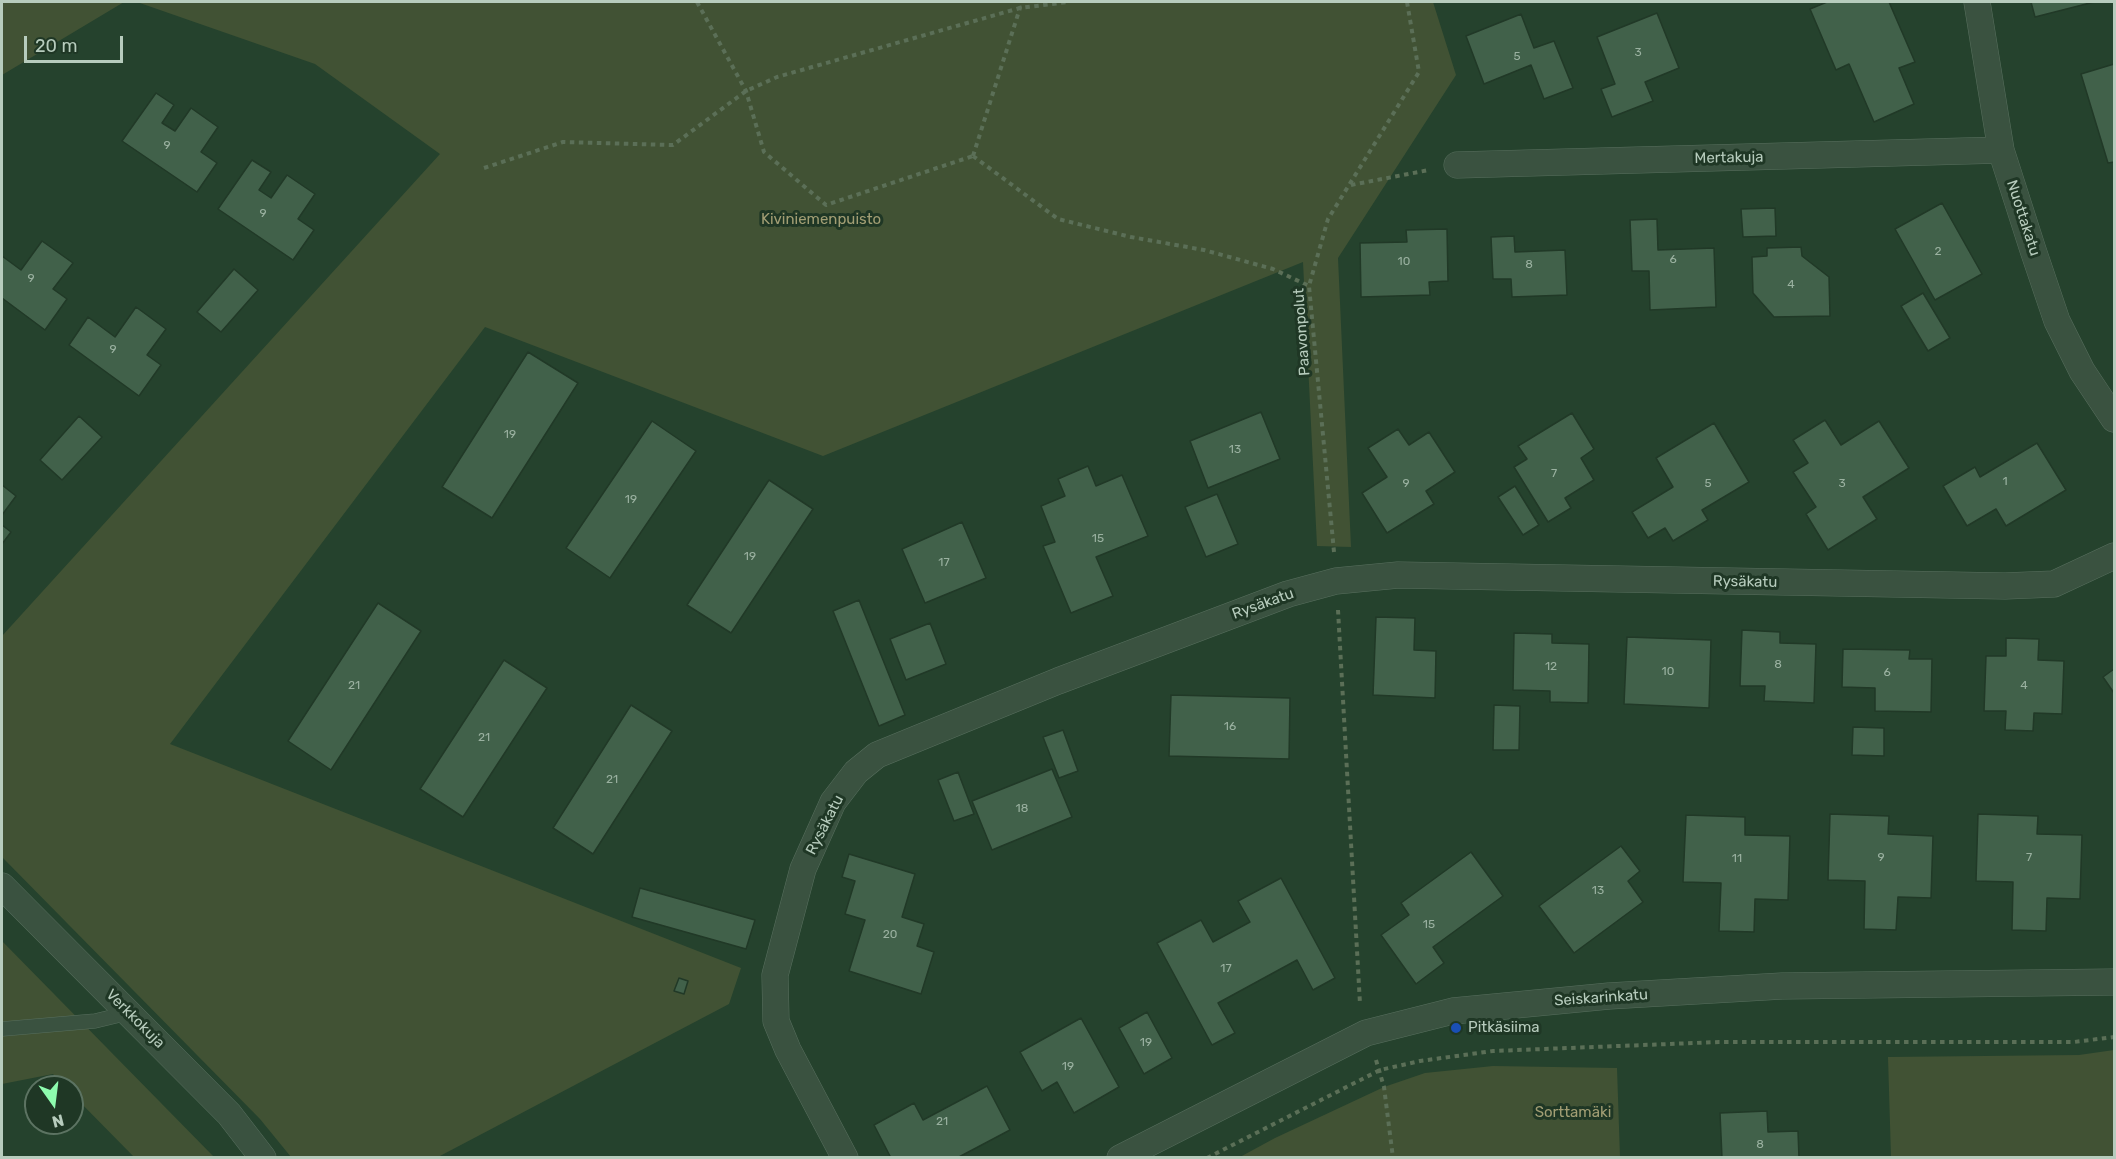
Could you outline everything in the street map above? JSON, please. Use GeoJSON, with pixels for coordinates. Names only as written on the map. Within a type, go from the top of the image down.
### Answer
{"type":"FeatureCollection","features":[{"type":"Feature","properties":{"kind":"street","name":"Nuottakatu"},"geometry":{"type":"LineString","coordinates":[[1977,2],[2001,150],[2057,321],[2082,371],[2115,419]]}},
{"type":"Feature","properties":{"kind":"street","name":"Mertakuja"},"geometry":{"type":"LineString","coordinates":[[1456,165],[2001,150]]}},
{"type":"Feature","properties":{"kind":"street","name":"Rysäkatu"},"geometry":{"type":"LineString","coordinates":[[845,1158],[788,1050],[776,1021],[775,975],[803,869],[833,802],[856,772],[877,755],[1058,681],[1288,594],[1336,581],[1398,575],[2005,586],[2054,584],[2115,556]]}},
{"type":"Feature","properties":{"kind":"street","name":"Verkkokuja"},"geometry":{"type":"LineString","coordinates":[[2,886],[229,1114],[264,1158]]}},
{"type":"Feature","properties":{"kind":"street","name":"Seiskarinkatu"},"geometry":{"type":"LineString","coordinates":[[1120,1158],[1366,1033],[1453,1011],[1609,996],[1782,986],[2115,982]]}},
{"type":"Feature","properties":{"kind":"lane"},"geometry":{"type":"LineString","coordinates":[[2,1029],[95,1021],[128,1013]]}},
{"type":"Feature","properties":{"kind":"path"},"geometry":{"type":"LineString","coordinates":[[697,2],[746,91],[764,152],[826,205],[973,156]]}},
{"type":"Feature","properties":{"kind":"path"},"geometry":{"type":"LineString","coordinates":[[973,156],[1020,8],[1018,2]]}},
{"type":"Feature","properties":{"kind":"path"},"geometry":{"type":"LineString","coordinates":[[484,168],[563,142],[674,145],[746,91],[777,77],[1020,8],[1068,2]]}},
{"type":"Feature","properties":{"kind":"path","name":"Paavonpolut"},"geometry":{"type":"LineString","coordinates":[[1336,581],[1309,286],[1328,219],[1419,72],[1407,2]]}},
{"type":"Feature","properties":{"kind":"path"},"geometry":{"type":"LineString","coordinates":[[973,156],[1058,219],[1131,237],[1204,250],[1273,268],[1309,286]]}},
{"type":"Feature","properties":{"kind":"path"},"geometry":{"type":"LineString","coordinates":[[1350,185],[1456,165]]}},
{"type":"Feature","properties":{"kind":"path"},"geometry":{"type":"LineString","coordinates":[[1336,581],[1360,1015]]}},
{"type":"Feature","properties":{"kind":"path"},"geometry":{"type":"LineString","coordinates":[[1207,1158],[1380,1070],[1420,1061],[1493,1051],[1719,1042],[2074,1042],[2115,1037]]}},
{"type":"Feature","properties":{"kind":"path"},"geometry":{"type":"LineString","coordinates":[[1380,1070],[1393,1158]]}},
{"type":"Feature","properties":{"kind":"green space"},"geometry":{"type":"Polygon","coordinates":[[[2,2],[124,2],[2,75],[2,2]]]}},
{"type":"Feature","properties":{"kind":"green space","name":"Kiviniemenpuisto"},"geometry":{"type":"Polygon","coordinates":[[[137,2],[1433,2],[1456,75],[1338,258],[1351,547],[1317,546],[1303,262],[823,456],[485,327],[170,744],[741,968],[729,1004],[438,1157],[291,1157],[260,1119],[2,857],[2,636],[440,154],[315,64],[137,2]]]}},
{"type":"Feature","properties":{"kind":"green space"},"geometry":{"type":"Polygon","coordinates":[[[2,941],[214,1157],[134,1157],[84,1106],[84,1075],[24,1075],[24,1080],[2,1084],[2,941]]]}},
{"type":"Feature","properties":{"kind":"green space"},"geometry":{"type":"Polygon","coordinates":[[[2114,1050],[2114,1157],[1891,1157],[1888,1057],[2079,1055],[2114,1050]]]}},
{"type":"Feature","properties":{"kind":"green space","name":"Sorttamäki"},"geometry":{"type":"Polygon","coordinates":[[[1493,1066],[1617,1068],[1620,1157],[1240,1157],[1384,1087],[1425,1073],[1493,1066]]]}},
{"type":"Feature","properties":{"kind":"building"},"geometry":{"type":"Polygon","coordinates":[[[1827,2],[1889,2],[1915,62],[1899,68],[1914,104],[1874,122],[1849,64],[1836,70],[1810,9],[1827,2]]]}},
{"type":"Feature","properties":{"kind":"building"},"geometry":{"type":"Polygon","coordinates":[[[2031,2],[2094,2],[2035,17],[2031,2]]]}},
{"type":"Feature","properties":{"kind":"building"},"geometry":{"type":"Polygon","coordinates":[[[1657,13],[1679,68],[1645,82],[1653,101],[1612,117],[1601,89],[1615,84],[1597,37],[1657,13]]]}},
{"type":"Feature","properties":{"kind":"building"},"geometry":{"type":"Polygon","coordinates":[[[1521,14],[1534,48],[1554,41],[1573,88],[1544,99],[1531,65],[1484,84],[1466,36],[1521,14]]]}},
{"type":"Feature","properties":{"kind":"building"},"geometry":{"type":"Polygon","coordinates":[[[2114,64],[2114,162],[2108,163],[2081,74],[2114,64]]]}},
{"type":"Feature","properties":{"kind":"building"},"geometry":{"type":"Polygon","coordinates":[[[156,93],[174,105],[162,123],[175,131],[191,108],[218,127],[201,152],[217,163],[197,192],[122,141],[156,93]]]}},
{"type":"Feature","properties":{"kind":"building"},"geometry":{"type":"Polygon","coordinates":[[[252,160],[271,172],[259,190],[271,198],[287,175],[315,194],[298,219],[314,230],[293,260],[218,209],[252,160]]]}},
{"type":"Feature","properties":{"kind":"building"},"geometry":{"type":"Polygon","coordinates":[[[1942,203],[1982,274],[1935,300],[1895,229],[1942,203]]]}},
{"type":"Feature","properties":{"kind":"building"},"geometry":{"type":"Polygon","coordinates":[[[1775,208],[1776,236],[1743,237],[1741,209],[1775,208]]]}},
{"type":"Feature","properties":{"kind":"building"},"geometry":{"type":"Polygon","coordinates":[[[1657,219],[1658,250],[1714,248],[1716,307],[1650,310],[1649,271],[1632,271],[1630,220],[1657,219]]]}},
{"type":"Feature","properties":{"kind":"building"},"geometry":{"type":"Polygon","coordinates":[[[1447,229],[1448,281],[1429,282],[1430,295],[1361,297],[1360,243],[1407,242],[1406,230],[1447,229]]]}},
{"type":"Feature","properties":{"kind":"building"},"geometry":{"type":"Polygon","coordinates":[[[1514,236],[1515,252],[1565,250],[1567,295],[1512,297],[1511,279],[1493,279],[1491,237],[1514,236]]]}},
{"type":"Feature","properties":{"kind":"building"},"geometry":{"type":"Polygon","coordinates":[[[42,241],[73,263],[53,289],[67,299],[45,330],[2,298],[2,256],[21,270],[42,241]]]}},
{"type":"Feature","properties":{"kind":"building"},"geometry":{"type":"Polygon","coordinates":[[[1801,247],[1802,256],[1829,277],[1830,316],[1774,317],[1753,293],[1752,257],[1767,256],[1767,248],[1801,247]]]}},
{"type":"Feature","properties":{"kind":"building"},"geometry":{"type":"Polygon","coordinates":[[[234,269],[258,290],[221,332],[197,312],[234,269]]]}},
{"type":"Feature","properties":{"kind":"building"},"geometry":{"type":"Polygon","coordinates":[[[1923,293],[1950,338],[1928,351],[1901,306],[1923,293]]]}},
{"type":"Feature","properties":{"kind":"building"},"geometry":{"type":"Polygon","coordinates":[[[136,307],[166,329],[147,355],[161,365],[139,396],[69,345],[88,317],[115,337],[136,307]]]}},
{"type":"Feature","properties":{"kind":"building"},"geometry":{"type":"Polygon","coordinates":[[[528,352],[578,383],[492,518],[442,487],[528,352]]]}},
{"type":"Feature","properties":{"kind":"building"},"geometry":{"type":"Polygon","coordinates":[[[1261,412],[1280,459],[1208,488],[1190,441],[1261,412]]]}},
{"type":"Feature","properties":{"kind":"building"},"geometry":{"type":"Polygon","coordinates":[[[1572,413],[1594,449],[1581,458],[1594,480],[1565,498],[1571,508],[1548,522],[1514,467],[1527,459],[1518,446],[1572,413]]]}},
{"type":"Feature","properties":{"kind":"building"},"geometry":{"type":"Polygon","coordinates":[[[79,416],[102,437],[62,480],[40,460],[79,416]]]}},
{"type":"Feature","properties":{"kind":"building"},"geometry":{"type":"Polygon","coordinates":[[[1825,420],[1841,445],[1879,421],[1909,468],[1863,497],[1877,519],[1828,550],[1806,514],[1816,507],[1793,472],[1808,463],[1793,440],[1825,420]]]}},
{"type":"Feature","properties":{"kind":"building"},"geometry":{"type":"Polygon","coordinates":[[[652,421],[696,451],[610,578],[566,548],[652,421]]]}},
{"type":"Feature","properties":{"kind":"building"},"geometry":{"type":"Polygon","coordinates":[[[1714,423],[1749,482],[1702,510],[1708,520],[1673,541],[1665,528],[1648,538],[1632,512],[1673,487],[1656,458],[1714,423]]]}},
{"type":"Feature","properties":{"kind":"building"},"geometry":{"type":"Polygon","coordinates":[[[1398,429],[1409,445],[1429,432],[1455,472],[1426,491],[1434,504],[1387,533],[1362,493],[1387,477],[1368,448],[1398,429]]]}},
{"type":"Feature","properties":{"kind":"building"},"geometry":{"type":"Polygon","coordinates":[[[2037,443],[2066,490],[2006,526],[1996,509],[1967,526],[1943,486],[1975,467],[1980,477],[2037,443]]]}},
{"type":"Feature","properties":{"kind":"building"},"geometry":{"type":"Polygon","coordinates":[[[1088,466],[1096,486],[1122,475],[1148,536],[1096,557],[1113,596],[1071,613],[1043,546],[1055,542],[1041,506],[1065,496],[1058,479],[1088,466]]]}},
{"type":"Feature","properties":{"kind":"building"},"geometry":{"type":"Polygon","coordinates":[[[769,480],[813,509],[731,633],[687,605],[769,480]]]}},
{"type":"Feature","properties":{"kind":"building"},"geometry":{"type":"Polygon","coordinates":[[[2,485],[16,496],[2,515],[2,485]]]}},
{"type":"Feature","properties":{"kind":"building"},"geometry":{"type":"Polygon","coordinates":[[[1515,486],[1539,525],[1523,535],[1498,497],[1515,486]]]}},
{"type":"Feature","properties":{"kind":"building"},"geometry":{"type":"Polygon","coordinates":[[[1217,494],[1238,544],[1206,557],[1185,507],[1217,494]]]}},
{"type":"Feature","properties":{"kind":"building"},"geometry":{"type":"Polygon","coordinates":[[[962,522],[986,578],[925,603],[902,549],[962,522]]]}},
{"type":"Feature","properties":{"kind":"building"},"geometry":{"type":"Polygon","coordinates":[[[2,525],[11,532],[2,544],[2,525]]]}},
{"type":"Feature","properties":{"kind":"building"},"geometry":{"type":"Polygon","coordinates":[[[859,600],[905,715],[879,726],[833,611],[859,600]]]}},
{"type":"Feature","properties":{"kind":"building"},"geometry":{"type":"Polygon","coordinates":[[[378,603],[421,631],[331,770],[288,741],[378,603]]]}},
{"type":"Feature","properties":{"kind":"building"},"geometry":{"type":"Polygon","coordinates":[[[1376,617],[1415,618],[1414,650],[1436,651],[1435,698],[1373,695],[1376,617]]]}},
{"type":"Feature","properties":{"kind":"building"},"geometry":{"type":"Polygon","coordinates":[[[930,623],[946,664],[906,680],[890,639],[930,623]]]}},
{"type":"Feature","properties":{"kind":"building"},"geometry":{"type":"Polygon","coordinates":[[[1742,630],[1780,632],[1780,643],[1816,644],[1814,703],[1764,701],[1765,686],[1740,686],[1742,630]]]}},
{"type":"Feature","properties":{"kind":"building"},"geometry":{"type":"Polygon","coordinates":[[[1514,633],[1552,634],[1552,643],[1589,644],[1588,703],[1550,702],[1550,691],[1513,690],[1514,633]]]}},
{"type":"Feature","properties":{"kind":"building"},"geometry":{"type":"Polygon","coordinates":[[[1627,637],[1711,640],[1709,708],[1624,704],[1627,637]]]}},
{"type":"Feature","properties":{"kind":"building"},"geometry":{"type":"Polygon","coordinates":[[[2006,638],[2039,639],[2038,660],[2064,661],[2062,714],[2034,713],[2033,731],[2005,730],[2006,711],[1984,711],[1986,656],[2006,656],[2006,638]]]}},
{"type":"Feature","properties":{"kind":"building"},"geometry":{"type":"Polygon","coordinates":[[[1843,649],[1910,650],[1909,659],[1932,659],[1931,712],[1875,711],[1875,688],[1842,687],[1843,649]]]}},
{"type":"Feature","properties":{"kind":"building"},"geometry":{"type":"Polygon","coordinates":[[[504,660],[547,688],[463,817],[420,789],[504,660]]]}},
{"type":"Feature","properties":{"kind":"building"},"geometry":{"type":"Polygon","coordinates":[[[2114,669],[2114,693],[2103,677],[2114,669]]]}},
{"type":"Feature","properties":{"kind":"building"},"geometry":{"type":"Polygon","coordinates":[[[1171,695],[1290,698],[1289,759],[1169,756],[1171,695]]]}},
{"type":"Feature","properties":{"kind":"building"},"geometry":{"type":"Polygon","coordinates":[[[631,705],[672,731],[593,854],[553,828],[631,705]]]}},
{"type":"Feature","properties":{"kind":"building"},"geometry":{"type":"Polygon","coordinates":[[[1494,705],[1520,706],[1519,750],[1493,750],[1494,705]]]}},
{"type":"Feature","properties":{"kind":"building"},"geometry":{"type":"Polygon","coordinates":[[[1853,727],[1884,728],[1884,756],[1852,755],[1853,727]]]}},
{"type":"Feature","properties":{"kind":"building"},"geometry":{"type":"Polygon","coordinates":[[[1063,730],[1078,771],[1059,778],[1043,737],[1063,730]]]}},
{"type":"Feature","properties":{"kind":"building"},"geometry":{"type":"Polygon","coordinates":[[[1052,769],[1072,817],[992,850],[972,801],[1052,769]]]}},
{"type":"Feature","properties":{"kind":"building"},"geometry":{"type":"Polygon","coordinates":[[[958,772],[974,814],[954,821],[938,780],[958,772]]]}},
{"type":"Feature","properties":{"kind":"building"},"geometry":{"type":"Polygon","coordinates":[[[1830,814],[1889,816],[1888,834],[1933,836],[1931,898],[1898,897],[1896,930],[1864,929],[1865,881],[1828,880],[1830,814]]]}},
{"type":"Feature","properties":{"kind":"building"},"geometry":{"type":"Polygon","coordinates":[[[1978,814],[2038,816],[2037,834],[2082,835],[2080,899],[2047,898],[2046,931],[2012,930],[2013,882],[1976,881],[1978,814]]]}},
{"type":"Feature","properties":{"kind":"building"},"geometry":{"type":"Polygon","coordinates":[[[1686,815],[1745,817],[1745,835],[1790,836],[1788,900],[1755,899],[1754,932],[1719,931],[1721,883],[1683,882],[1686,815]]]}},
{"type":"Feature","properties":{"kind":"building"},"geometry":{"type":"Polygon","coordinates":[[[1621,846],[1640,871],[1628,881],[1643,902],[1574,953],[1539,906],[1621,846]]]}},
{"type":"Feature","properties":{"kind":"building"},"geometry":{"type":"Polygon","coordinates":[[[1471,852],[1503,896],[1433,947],[1444,963],[1416,984],[1381,935],[1409,915],[1401,903],[1471,852]]]}},
{"type":"Feature","properties":{"kind":"building"},"geometry":{"type":"Polygon","coordinates":[[[849,854],[915,874],[902,917],[924,924],[917,946],[934,952],[921,994],[849,971],[865,920],[845,914],[855,881],[842,877],[849,854]]]}},
{"type":"Feature","properties":{"kind":"building"},"geometry":{"type":"Polygon","coordinates":[[[1281,878],[1335,978],[1313,990],[1297,960],[1218,1003],[1235,1033],[1212,1045],[1157,943],[1201,920],[1213,942],[1250,922],[1238,901],[1281,878]]]}},
{"type":"Feature","properties":{"kind":"building"},"geometry":{"type":"Polygon","coordinates":[[[640,888],[755,920],[746,949],[632,917],[640,888]]]}},
{"type":"Feature","properties":{"kind":"building"},"geometry":{"type":"Polygon","coordinates":[[[679,978],[688,981],[684,994],[674,991],[679,978]]]}},
{"type":"Feature","properties":{"kind":"building"},"geometry":{"type":"Polygon","coordinates":[[[1147,1012],[1172,1058],[1144,1074],[1119,1028],[1147,1012]]]}},
{"type":"Feature","properties":{"kind":"building"},"geometry":{"type":"Polygon","coordinates":[[[1081,1018],[1119,1087],[1074,1113],[1057,1082],[1042,1091],[1020,1052],[1081,1018]]]}},
{"type":"Feature","properties":{"kind":"building"},"geometry":{"type":"Polygon","coordinates":[[[987,1086],[1010,1130],[957,1158],[891,1158],[874,1125],[914,1103],[923,1120],[987,1086]]]}},
{"type":"Feature","properties":{"kind":"building"},"geometry":{"type":"Polygon","coordinates":[[[1767,1111],[1768,1132],[1798,1131],[1799,1158],[1722,1158],[1720,1113],[1767,1111]]]}},
{"type":"Feature","properties":{"kind":"place","name":"Pitkäsiima"},"geometry":{"type":"Point","coordinates":[1456,1028]}}]}
